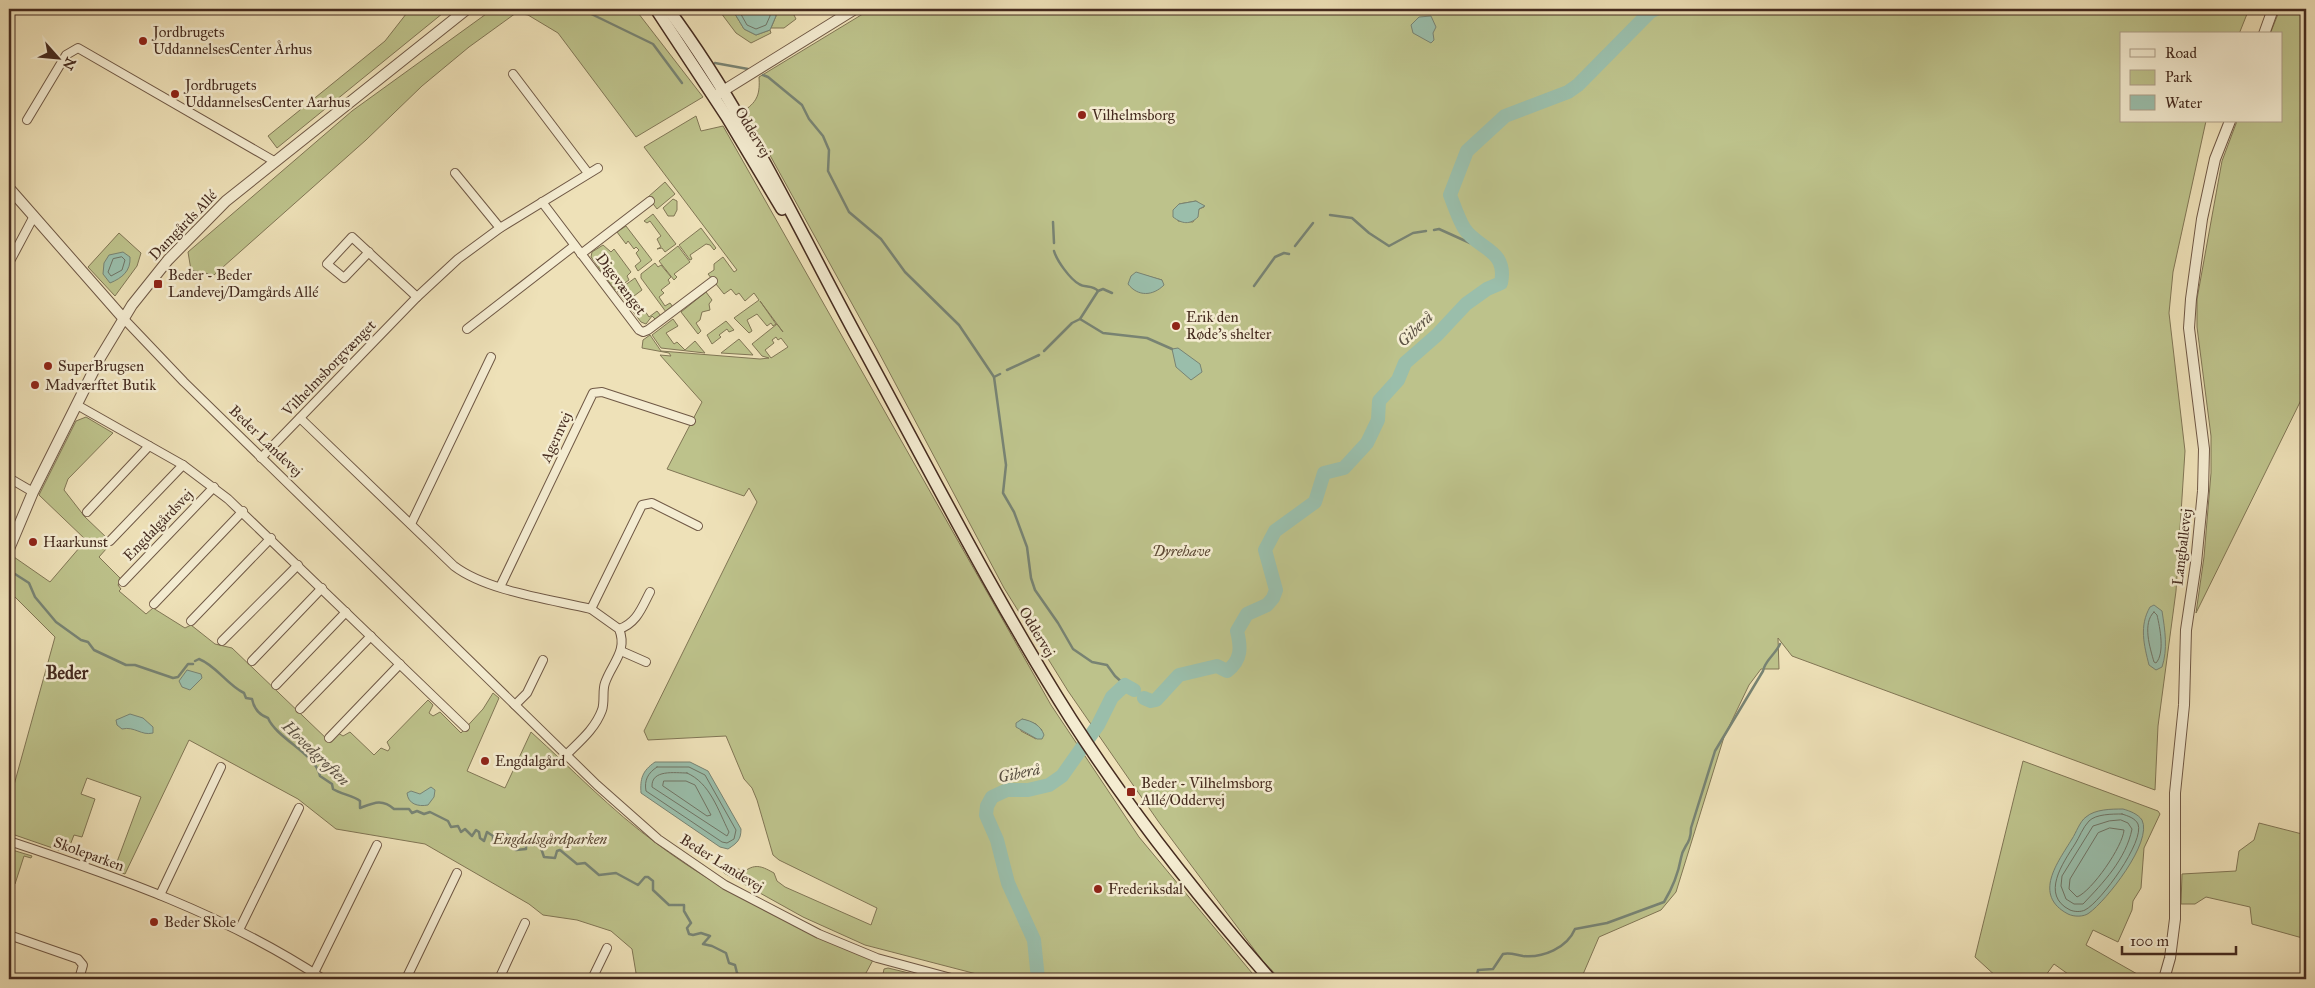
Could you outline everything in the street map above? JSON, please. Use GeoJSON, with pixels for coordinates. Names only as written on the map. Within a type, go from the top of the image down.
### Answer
{"type":"FeatureCollection","features":[{"type":"Feature","properties":{"kind":"main road","name":"Oddervej"},"geometry":{"type":"LineString","coordinates":[[656,9],[719,94]]}},
{"type":"Feature","properties":{"kind":"main road","name":"Oddervej"},"geometry":{"type":"LineString","coordinates":[[668,9],[719,94],[769,169],[822,272],[1007,612],[1071,718],[1106,770],[1166,852],[1270,979]]}},
{"type":"Feature","properties":{"kind":"street","name":"Damgårds Allé"},"geometry":{"type":"LineString","coordinates":[[9,550],[32,492],[100,358],[149,283],[185,241],[226,201],[467,9]]}},
{"type":"Feature","properties":{"kind":"street"},"geometry":{"type":"LineString","coordinates":[[719,94],[855,9]]}},
{"type":"Feature","properties":{"kind":"street"},"geometry":{"type":"LineString","coordinates":[[2265,32],[2273,9]]}},
{"type":"Feature","properties":{"kind":"street"},"geometry":{"type":"LineString","coordinates":[[27,120],[66,55],[78,48],[274,161]]}},
{"type":"Feature","properties":{"kind":"street"},"geometry":{"type":"LineString","coordinates":[[512,74],[588,173]]}},
{"type":"Feature","properties":{"kind":"street","name":"Langballevej"},"geometry":{"type":"LineString","coordinates":[[2164,979],[2170,958],[2175,919],[2175,793],[2184,705],[2186,630],[2196,564],[2203,491],[2204,449],[2189,328],[2191,299],[2202,219],[2215,159],[2230,122]]}},
{"type":"Feature","properties":{"kind":"street","name":"Vilhelmsborgvænget"},"geometry":{"type":"LineString","coordinates":[[261,458],[417,297],[458,259],[500,228],[598,168]]}},
{"type":"Feature","properties":{"kind":"street"},"geometry":{"type":"LineString","coordinates":[[455,173],[500,228]]}},
{"type":"Feature","properties":{"kind":"street","name":"Beder Landevej"},"geometry":{"type":"LineString","coordinates":[[9,188],[124,319],[184,382],[566,755],[658,839],[725,885],[784,917],[868,955],[955,979]]}},
{"type":"Feature","properties":{"kind":"street","name":"Digevænget"},"geometry":{"type":"LineString","coordinates":[[581,254],[650,201]]}},
{"type":"Feature","properties":{"kind":"street","name":"Digevænget"},"geometry":{"type":"LineString","coordinates":[[542,202],[636,327],[643,332],[714,281]]}},
{"type":"Feature","properties":{"kind":"street"},"geometry":{"type":"LineString","coordinates":[[9,263],[34,216]]}},
{"type":"Feature","properties":{"kind":"street"},"geometry":{"type":"LineString","coordinates":[[369,252],[344,278],[327,264],[352,237],[369,252],[417,297]]}},
{"type":"Feature","properties":{"kind":"street"},"geometry":{"type":"LineString","coordinates":[[467,328],[574,246]]}},
{"type":"Feature","properties":{"kind":"street"},"geometry":{"type":"LineString","coordinates":[[411,524],[491,357]]}},
{"type":"Feature","properties":{"kind":"street","name":"Agernvej"},"geometry":{"type":"LineString","coordinates":[[500,587],[593,393],[602,392],[691,421]]}},
{"type":"Feature","properties":{"kind":"street","name":"Engdalgårdsvej"},"geometry":{"type":"LineString","coordinates":[[77,405],[183,465],[214,487],[271,538],[465,728]]}},
{"type":"Feature","properties":{"kind":"street"},"geometry":{"type":"LineString","coordinates":[[300,418],[465,574],[500,587],[590,609],[619,629],[623,643],[621,651],[604,684],[603,709],[589,733],[566,755]]}},
{"type":"Feature","properties":{"kind":"street"},"geometry":{"type":"LineString","coordinates":[[87,512],[149,446]]}},
{"type":"Feature","properties":{"kind":"street","name":"Engdalgårdsvej"},"geometry":{"type":"LineString","coordinates":[[110,540],[183,465]]}},
{"type":"Feature","properties":{"kind":"street"},"geometry":{"type":"LineString","coordinates":[[9,478],[32,492]]}},
{"type":"Feature","properties":{"kind":"street","name":"Engdalgårdsvej"},"geometry":{"type":"LineString","coordinates":[[123,582],[214,487]]}},
{"type":"Feature","properties":{"kind":"street"},"geometry":{"type":"LineString","coordinates":[[590,609],[642,505],[652,503],[698,526]]}},
{"type":"Feature","properties":{"kind":"street"},"geometry":{"type":"LineString","coordinates":[[154,604],[243,512]]}},
{"type":"Feature","properties":{"kind":"street"},"geometry":{"type":"LineString","coordinates":[[190,621],[271,538]]}},
{"type":"Feature","properties":{"kind":"street"},"geometry":{"type":"LineString","coordinates":[[222,641],[298,565]]}},
{"type":"Feature","properties":{"kind":"street"},"geometry":{"type":"LineString","coordinates":[[252,661],[322,588]]}},
{"type":"Feature","properties":{"kind":"street"},"geometry":{"type":"LineString","coordinates":[[619,629],[625,627],[638,617],[650,592]]}},
{"type":"Feature","properties":{"kind":"street"},"geometry":{"type":"LineString","coordinates":[[276,685],[346,612]]}},
{"type":"Feature","properties":{"kind":"street"},"geometry":{"type":"LineString","coordinates":[[300,709],[371,636]]}},
{"type":"Feature","properties":{"kind":"street"},"geometry":{"type":"LineString","coordinates":[[621,651],[646,662]]}},
{"type":"Feature","properties":{"kind":"street"},"geometry":{"type":"LineString","coordinates":[[515,705],[527,692],[543,660]]}},
{"type":"Feature","properties":{"kind":"street"},"geometry":{"type":"LineString","coordinates":[[329,738],[400,664]]}},
{"type":"Feature","properties":{"kind":"street"},"geometry":{"type":"LineString","coordinates":[[160,894],[221,766]]}},
{"type":"Feature","properties":{"kind":"street"},"geometry":{"type":"LineString","coordinates":[[239,930],[299,808]]}},
{"type":"Feature","properties":{"kind":"street","name":"Skoleparken"},"geometry":{"type":"LineString","coordinates":[[9,841],[160,894],[271,946],[322,979]]}},
{"type":"Feature","properties":{"kind":"street"},"geometry":{"type":"LineString","coordinates":[[314,974],[377,845]]}},
{"type":"Feature","properties":{"kind":"street"},"geometry":{"type":"LineString","coordinates":[[406,979],[457,874]]}},
{"type":"Feature","properties":{"kind":"street"},"geometry":{"type":"LineString","coordinates":[[499,979],[525,923]]}},
{"type":"Feature","properties":{"kind":"street"},"geometry":{"type":"LineString","coordinates":[[9,935],[78,959],[83,965],[79,979]]}},
{"type":"Feature","properties":{"kind":"street"},"geometry":{"type":"LineString","coordinates":[[592,979],[607,948]]}},
{"type":"Feature","properties":{"kind":"green space"},"geometry":{"type":"Polygon","coordinates":[[[410,9],[448,9],[277,148],[268,136],[385,41],[410,9]]]}},
{"type":"Feature","properties":{"kind":"green space"},"geometry":{"type":"Polygon","coordinates":[[[493,9],[635,9],[703,97],[636,137],[558,33],[528,15],[516,13],[469,47],[422,86],[366,140],[214,275],[191,270],[188,252],[352,111],[493,9]]]}},
{"type":"Feature","properties":{"kind":"green space"},"geometry":{"type":"Polygon","coordinates":[[[718,9],[732,9],[744,29],[756,35],[770,30],[771,33],[751,43],[736,33],[718,9]]]}},
{"type":"Feature","properties":{"kind":"green space"},"geometry":{"type":"Polygon","coordinates":[[[773,9],[791,9],[796,19],[784,28],[771,28],[776,16],[773,9]]]}},
{"type":"Feature","properties":{"kind":"green space","name":"Dyrehave"},"geometry":{"type":"Polygon","coordinates":[[[871,9],[2249,9],[2240,32],[2120,32],[2120,122],[2206,122],[2173,272],[2169,313],[2185,451],[2176,591],[2158,726],[2155,790],[1792,656],[1778,638],[1779,669],[1761,669],[1749,685],[1724,737],[1676,892],[1661,910],[1599,937],[1581,979],[1280,979],[1262,960],[1158,821],[1068,691],[1004,588],[877,349],[745,110],[755,100],[759,88],[759,77],[871,9]],[[1196,201],[1179,204],[1178,221],[1193,222],[1199,209],[1204,207],[1196,201]],[[1144,275],[1138,291],[1162,280],[1144,275]]]}},
{"type":"Feature","properties":{"kind":"green space"},"geometry":{"type":"Polygon","coordinates":[[[2280,9],[2306,9],[2306,390],[2196,613],[2204,557],[2211,473],[2211,436],[2197,327],[2197,299],[2222,161],[2237,122],[2282,122],[2282,32],[2271,32],[2280,9]]]}},
{"type":"Feature","properties":{"kind":"green space"},"geometry":{"type":"Polygon","coordinates":[[[696,116],[701,131],[723,126],[1051,705],[1139,837],[1257,979],[992,978],[865,945],[803,917],[724,873],[721,868],[725,865],[745,871],[753,867],[763,868],[774,873],[777,881],[785,887],[871,925],[877,908],[779,860],[773,855],[757,800],[752,788],[744,779],[726,736],[648,740],[644,731],[757,502],[749,488],[744,496],[667,469],[702,402],[660,355],[671,356],[669,353],[642,348],[643,340],[650,335],[661,351],[760,359],[769,358],[762,356],[752,344],[777,324],[783,332],[760,301],[776,324],[773,326],[771,323],[767,326],[757,314],[747,320],[752,331],[749,333],[734,318],[759,300],[754,293],[745,301],[739,293],[736,295],[731,289],[724,294],[708,274],[714,270],[714,264],[723,257],[734,272],[737,270],[644,147],[696,116]],[[776,337],[772,340],[774,343],[765,350],[771,358],[788,347],[781,338],[778,340],[776,337]],[[1022,719],[1021,731],[1036,739],[1042,730],[1036,724],[1022,719]]]}},
{"type":"Feature","properties":{"kind":"green space"},"geometry":{"type":"Polygon","coordinates":[[[665,182],[675,194],[657,209],[648,197],[665,182]]]}},
{"type":"Feature","properties":{"kind":"green space"},"geometry":{"type":"Polygon","coordinates":[[[673,199],[677,201],[677,210],[674,216],[668,216],[663,208],[673,199]]]}},
{"type":"Feature","properties":{"kind":"green space"},"geometry":{"type":"Polygon","coordinates":[[[653,214],[676,244],[665,252],[662,248],[657,249],[661,247],[657,239],[661,236],[650,221],[647,223],[644,221],[653,214]]]}},
{"type":"Feature","properties":{"kind":"green space"},"geometry":{"type":"Polygon","coordinates":[[[626,226],[652,260],[638,271],[635,266],[641,261],[636,253],[639,250],[636,247],[634,249],[628,241],[626,244],[617,232],[626,226]]]}},
{"type":"Feature","properties":{"kind":"green space"},"geometry":{"type":"Polygon","coordinates":[[[701,228],[716,248],[714,250],[710,245],[706,244],[690,255],[692,259],[690,260],[679,245],[701,228]]]}},
{"type":"Feature","properties":{"kind":"green space"},"geometry":{"type":"Polygon","coordinates":[[[119,233],[141,253],[137,266],[115,296],[88,267],[119,233]]]}},
{"type":"Feature","properties":{"kind":"green space"},"geometry":{"type":"Polygon","coordinates":[[[603,245],[611,252],[614,249],[631,272],[627,276],[629,280],[615,290],[591,257],[592,252],[603,245]]]}},
{"type":"Feature","properties":{"kind":"green space"},"geometry":{"type":"Polygon","coordinates":[[[678,246],[690,262],[674,274],[677,277],[674,280],[659,261],[678,246]]]}},
{"type":"Feature","properties":{"kind":"green space"},"geometry":{"type":"Polygon","coordinates":[[[655,263],[658,267],[661,265],[671,277],[668,280],[670,283],[661,290],[664,293],[659,297],[665,306],[670,303],[673,307],[666,312],[641,278],[641,274],[655,263]]]}},
{"type":"Feature","properties":{"kind":"green space"},"geometry":{"type":"Polygon","coordinates":[[[635,278],[642,290],[630,299],[638,309],[643,308],[649,317],[657,311],[661,316],[656,320],[652,316],[646,324],[641,322],[617,291],[635,278]]]}},
{"type":"Feature","properties":{"kind":"green space"},"geometry":{"type":"Polygon","coordinates":[[[706,292],[712,300],[709,304],[710,310],[702,312],[700,320],[696,323],[701,331],[698,334],[681,312],[706,292]]]}},
{"type":"Feature","properties":{"kind":"green space"},"geometry":{"type":"Polygon","coordinates":[[[673,319],[678,326],[666,333],[674,344],[677,342],[685,350],[695,341],[705,353],[661,348],[652,335],[673,319]]]}},
{"type":"Feature","properties":{"kind":"green space"},"geometry":{"type":"Polygon","coordinates":[[[726,321],[734,330],[729,332],[727,329],[712,344],[707,335],[726,321]]]}},
{"type":"Feature","properties":{"kind":"green space"},"geometry":{"type":"Polygon","coordinates":[[[739,339],[753,355],[721,353],[739,339]]]}},
{"type":"Feature","properties":{"kind":"green space","name":"Engdalsgårdparken"},"geometry":{"type":"Polygon","coordinates":[[[86,417],[113,433],[68,479],[64,490],[85,517],[108,539],[104,545],[107,548],[99,557],[121,579],[118,585],[121,589],[119,591],[146,614],[153,608],[185,628],[191,625],[215,644],[232,648],[329,741],[338,733],[343,736],[350,732],[374,755],[381,748],[388,751],[390,748],[387,742],[428,700],[433,705],[429,713],[433,716],[440,712],[461,733],[483,709],[493,693],[499,698],[467,771],[505,788],[531,732],[607,803],[639,830],[681,861],[734,894],[788,922],[873,960],[866,973],[858,979],[637,979],[632,949],[611,931],[577,920],[543,915],[529,904],[425,844],[336,829],[298,799],[189,740],[125,874],[114,870],[141,797],[87,778],[81,794],[95,799],[82,837],[74,835],[67,853],[9,833],[9,803],[55,637],[9,591],[14,557],[50,582],[86,540],[39,495],[76,421],[86,417]]]}},
{"type":"Feature","properties":{"kind":"green space"},"geometry":{"type":"Polygon","coordinates":[[[2023,761],[2158,811],[2160,814],[2144,848],[2141,888],[2133,901],[2132,910],[2118,942],[2093,930],[2086,945],[2146,979],[2075,979],[2054,964],[2043,979],[1999,979],[1975,957],[2023,761]]]}},
{"type":"Feature","properties":{"kind":"green space"},"geometry":{"type":"Polygon","coordinates":[[[2259,823],[2306,835],[2306,939],[2252,924],[2250,907],[2206,897],[2195,904],[2181,904],[2182,874],[2236,871],[2239,851],[2254,840],[2259,823]]]}},
{"type":"Feature","properties":{"kind":"green space"},"geometry":{"type":"Polygon","coordinates":[[[9,849],[32,856],[31,858],[24,856],[15,884],[9,880],[9,849]]]}},
{"type":"Feature","properties":{"kind":"green space"},"geometry":{"type":"Polygon","coordinates":[[[888,968],[934,979],[882,979],[884,969],[888,968]]]}},
{"type":"Feature","properties":{"kind":"water"},"geometry":{"type":"Polygon","coordinates":[[[732,9],[775,9],[776,16],[770,30],[756,35],[744,29],[732,9]]]}},
{"type":"Feature","properties":{"kind":"water"},"geometry":{"type":"Polygon","coordinates":[[[1431,16],[1436,27],[1433,33],[1434,40],[1431,43],[1413,33],[1411,25],[1419,17],[1431,16]]]}},
{"type":"Feature","properties":{"kind":"water"},"geometry":{"type":"Polygon","coordinates":[[[1196,201],[1205,206],[1199,209],[1198,217],[1195,220],[1186,223],[1173,217],[1173,210],[1179,204],[1196,201]]]}},
{"type":"Feature","properties":{"kind":"water"},"geometry":{"type":"Polygon","coordinates":[[[123,252],[130,257],[129,266],[122,276],[110,283],[103,274],[104,263],[109,255],[123,252]]]}},
{"type":"Feature","properties":{"kind":"water"},"geometry":{"type":"Polygon","coordinates":[[[1136,272],[1162,280],[1164,285],[1160,289],[1146,294],[1136,291],[1128,284],[1131,276],[1136,272]]]}},
{"type":"Feature","properties":{"kind":"water"},"geometry":{"type":"Polygon","coordinates":[[[1178,348],[1200,364],[1202,372],[1191,380],[1176,367],[1172,349],[1178,348]]]}},
{"type":"Feature","properties":{"kind":"water"},"geometry":{"type":"Polygon","coordinates":[[[2154,605],[2162,611],[2165,639],[2162,667],[2156,670],[2149,665],[2144,636],[2144,621],[2150,607],[2154,605]]]}},
{"type":"Feature","properties":{"kind":"water"},"geometry":{"type":"Polygon","coordinates":[[[187,670],[201,674],[202,678],[190,690],[182,687],[179,681],[187,670]]]}},
{"type":"Feature","properties":{"kind":"water"},"geometry":{"type":"Polygon","coordinates":[[[130,714],[143,718],[153,727],[153,733],[149,734],[127,728],[122,729],[117,725],[116,720],[130,714]]]}},
{"type":"Feature","properties":{"kind":"water"},"geometry":{"type":"Polygon","coordinates":[[[1022,719],[1030,721],[1039,727],[1044,735],[1042,739],[1037,739],[1016,727],[1016,723],[1022,719]]]}},
{"type":"Feature","properties":{"kind":"water"},"geometry":{"type":"Polygon","coordinates":[[[655,762],[690,762],[708,771],[741,829],[736,843],[728,849],[720,847],[641,793],[643,776],[647,769],[655,762]]]}},
{"type":"Feature","properties":{"kind":"water"},"geometry":{"type":"Polygon","coordinates":[[[431,787],[435,790],[434,797],[428,805],[417,805],[409,800],[407,793],[411,791],[420,794],[431,787]]]}},
{"type":"Feature","properties":{"kind":"water"},"geometry":{"type":"Polygon","coordinates":[[[2109,809],[2123,809],[2136,814],[2142,820],[2144,830],[2135,856],[2116,884],[2089,913],[2076,916],[2068,914],[2057,906],[2051,898],[2051,878],[2060,858],[2080,824],[2090,814],[2109,809]]]}},
{"type":"Feature","properties":{"kind":"waterway"},"geometry":{"type":"LineString","coordinates":[[581,9],[653,44],[682,83]]}},
{"type":"Feature","properties":{"kind":"waterway","name":"Giberå"},"geometry":{"type":"LineString","coordinates":[[1144,698],[1151,701],[1156,700],[1179,675],[1217,666],[1227,671],[1232,667],[1239,653],[1237,631],[1247,614],[1267,605],[1273,598],[1276,590],[1265,550],[1275,531],[1315,502],[1324,473],[1344,468],[1367,443],[1378,420],[1379,401],[1398,380],[1405,363],[1437,335],[1466,304],[1487,289],[1501,283],[1502,272],[1496,256],[1476,241],[1464,228],[1450,195],[1467,151],[1505,116],[1568,92],[1578,85],[1650,12],[1656,9]]}},
{"type":"Feature","properties":{"kind":"waterway"},"geometry":{"type":"LineString","coordinates":[[715,63],[748,69]]}},
{"type":"Feature","properties":{"kind":"waterway"},"geometry":{"type":"LineString","coordinates":[[763,75],[802,105],[809,119],[823,136],[829,150],[828,171],[849,212],[881,239],[905,272],[959,325],[994,377],[1006,465],[1003,493],[1014,512],[1027,547],[1031,578],[1035,590],[1073,649],[1092,662],[1107,665],[1125,685]]}},
{"type":"Feature","properties":{"kind":"waterway"},"geometry":{"type":"LineString","coordinates":[[1330,215],[1352,218],[1369,233],[1389,246],[1413,233],[1426,231]]}},
{"type":"Feature","properties":{"kind":"waterway"},"geometry":{"type":"LineString","coordinates":[[1053,222],[1054,243]]}},
{"type":"Feature","properties":{"kind":"waterway"},"geometry":{"type":"LineString","coordinates":[[1295,246],[1313,223]]}},
{"type":"Feature","properties":{"kind":"waterway"},"geometry":{"type":"LineString","coordinates":[[1434,230],[1439,229],[1470,243],[1477,239]]}},
{"type":"Feature","properties":{"kind":"waterway"},"geometry":{"type":"LineString","coordinates":[[1054,251],[1064,269],[1075,282],[1098,291],[1103,289],[1112,293]]}},
{"type":"Feature","properties":{"kind":"waterway"},"geometry":{"type":"LineString","coordinates":[[1254,286],[1275,257],[1284,253],[1289,254]]}},
{"type":"Feature","properties":{"kind":"waterway"},"geometry":{"type":"LineString","coordinates":[[1044,351],[1072,323],[1080,319],[1098,291]]}},
{"type":"Feature","properties":{"kind":"waterway"},"geometry":{"type":"LineString","coordinates":[[1080,319],[1103,333],[1147,338],[1172,349]]}},
{"type":"Feature","properties":{"kind":"waterway"},"geometry":{"type":"LineString","coordinates":[[1007,370],[1039,355]]}},
{"type":"Feature","properties":{"kind":"waterway"},"geometry":{"type":"LineString","coordinates":[[994,377],[1000,374]]}},
{"type":"Feature","properties":{"kind":"waterway","name":"Hovedgrøften"},"geometry":{"type":"LineString","coordinates":[[15,574],[29,583],[35,597],[56,622],[81,640],[88,642],[94,650],[126,665],[135,665],[173,678],[178,677],[188,664],[193,664]]}},
{"type":"Feature","properties":{"kind":"waterway"},"geometry":{"type":"LineString","coordinates":[[1476,979],[1478,970],[1493,969],[1503,954],[1511,953],[1531,956],[1546,953],[1566,942],[1575,929],[1607,923],[1664,902],[1675,881],[1682,854],[1690,838],[1691,828],[1715,751],[1766,664],[1780,644]]}},
{"type":"Feature","properties":{"kind":"waterway","name":"Hovedgrøften"},"geometry":{"type":"LineString","coordinates":[[195,661],[199,659],[205,662],[244,693],[246,698],[252,699],[257,711],[268,718],[279,733],[311,761],[317,768],[320,776],[332,784],[333,789],[360,801],[360,808],[373,803],[381,803],[394,809],[409,809],[412,813],[417,811],[424,814],[430,812],[448,821],[451,827],[458,826],[461,832],[465,829],[472,836],[476,830],[484,841],[487,832],[493,836],[493,842],[497,843],[501,832],[508,835],[509,845],[516,850],[526,849],[526,840],[529,839],[540,845],[544,857],[555,858],[557,851],[560,850],[577,864],[585,863],[599,875],[616,873],[638,885],[645,877],[648,877],[653,881],[653,890],[669,905],[684,905],[684,911],[691,923],[687,928],[689,934],[701,933],[710,936],[703,944],[726,953],[729,963],[735,965],[737,973],[745,979]]}},
{"type":"Feature","properties":{"kind":"waterway","name":"Giberå"},"geometry":{"type":"LineString","coordinates":[[1038,979],[1034,940],[1008,883],[997,840],[986,815],[987,806],[992,797],[1007,790],[1028,790],[1049,785],[1062,776],[1098,725],[1112,697],[1125,685],[1134,690]]}},
{"type":"Feature","properties":{"kind":"place","name":"Jordbrugets UddannelsesCenter Århus"},"geometry":{"type":"Point","coordinates":[143,41]}},
{"type":"Feature","properties":{"kind":"place","name":"Jordbrugets UddannelsesCenter Aarhus"},"geometry":{"type":"Point","coordinates":[175,94]}},
{"type":"Feature","properties":{"kind":"place","name":"Vilhelmsborg"},"geometry":{"type":"Point","coordinates":[1082,115]}},
{"type":"Feature","properties":{"kind":"place","name":"Beder - Beder Landevej/Damgårds Allé"},"geometry":{"type":"Point","coordinates":[158,284]}},
{"type":"Feature","properties":{"kind":"place","name":"Erik den Røde's shelter"},"geometry":{"type":"Point","coordinates":[1176,326]}},
{"type":"Feature","properties":{"kind":"place","name":"SuperBrugsen"},"geometry":{"type":"Point","coordinates":[48,366]}},
{"type":"Feature","properties":{"kind":"place","name":"Madværftet Butik"},"geometry":{"type":"Point","coordinates":[35,385]}},
{"type":"Feature","properties":{"kind":"place","name":"Haarkunst"},"geometry":{"type":"Point","coordinates":[33,542]}},
{"type":"Feature","properties":{"kind":"place","name":"Engdalgård"},"geometry":{"type":"Point","coordinates":[485,761]}},
{"type":"Feature","properties":{"kind":"place","name":"Beder - Vilhelmsborg Allé/Oddervej"},"geometry":{"type":"Point","coordinates":[1131,792]}},
{"type":"Feature","properties":{"kind":"place","name":"Frederiksdal"},"geometry":{"type":"Point","coordinates":[1098,889]}},
{"type":"Feature","properties":{"kind":"place","name":"Beder Skole"},"geometry":{"type":"Point","coordinates":[154,922]}},
{"type":"Feature","properties":{"kind":"district","name":"Beder"},"geometry":{"type":"Point","coordinates":[67,673]}}]}
